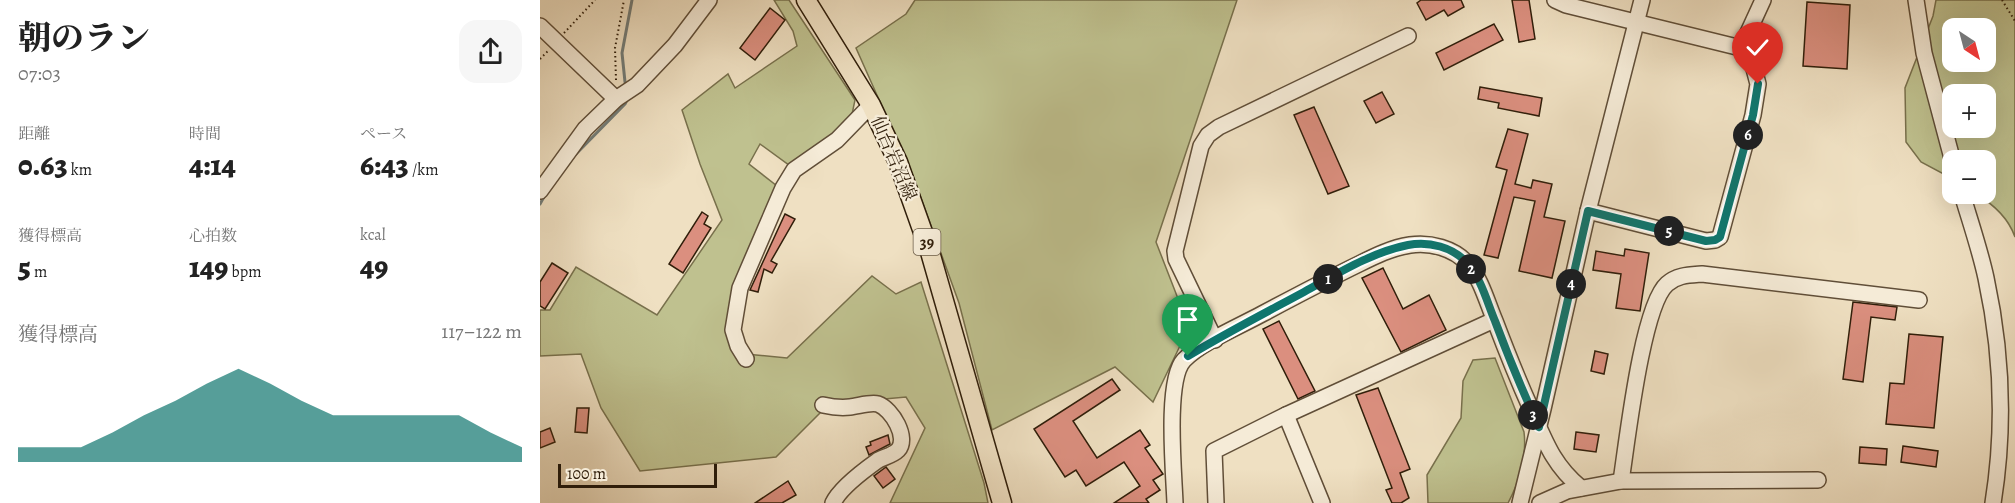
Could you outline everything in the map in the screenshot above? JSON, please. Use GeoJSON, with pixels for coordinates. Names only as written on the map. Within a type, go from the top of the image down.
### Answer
{"type":"FeatureCollection","features":[{"type":"Feature","properties":{"kind":"main road","name":"仙台岩沼線"},"geometry":{"type":"LineString","coordinates":[[806,0],[872,105],[898,162],[930,252],[1002,503]]}},
{"type":"Feature","properties":{"kind":"street"},"geometry":{"type":"LineString","coordinates":[[540,191],[585,129],[616,99],[637,86],[675,45],[709,0]]}},
{"type":"Feature","properties":{"kind":"street"},"geometry":{"type":"LineString","coordinates":[[1555,0],[1566,5],[1741,48],[1747,52],[1752,61],[1758,84],[1753,115],[1720,237],[1706,241],[1588,211]]}},
{"type":"Feature","properties":{"kind":"street"},"geometry":{"type":"LineString","coordinates":[[1520,503],[1588,211],[1642,0]]}},
{"type":"Feature","properties":{"kind":"street"},"geometry":{"type":"LineString","coordinates":[[1741,48],[1763,0]]}},
{"type":"Feature","properties":{"kind":"street"},"geometry":{"type":"LineString","coordinates":[[1916,0],[1924,53],[1950,150]]}},
{"type":"Feature","properties":{"kind":"street"},"geometry":{"type":"LineString","coordinates":[[540,26],[616,99]]}},
{"type":"Feature","properties":{"kind":"street"},"geometry":{"type":"LineString","coordinates":[[1215,340],[1176,259],[1175,251],[1201,146],[1208,135],[1219,127],[1408,36]]}},
{"type":"Feature","properties":{"kind":"street"},"geometry":{"type":"LineString","coordinates":[[746,359],[732,330],[740,288],[783,188],[794,170],[837,140],[872,105]]}},
{"type":"Feature","properties":{"kind":"street"},"geometry":{"type":"LineString","coordinates":[[1965,204],[1986,276],[1999,370],[2001,442],[1993,503]]}},
{"type":"Feature","properties":{"kind":"street"},"geometry":{"type":"LineString","coordinates":[[1175,503],[1172,422],[1176,374],[1182,362],[1215,340],[1334,276],[1386,251],[1410,245],[1431,244],[1456,254],[1468,264],[1486,297],[1546,445],[1567,477],[1581,488]]}},
{"type":"Feature","properties":{"kind":"street"},"geometry":{"type":"LineString","coordinates":[[1621,481],[1644,336],[1658,293],[1673,279],[1702,274],[1919,300]]}},
{"type":"Feature","properties":{"kind":"street"},"geometry":{"type":"LineString","coordinates":[[1216,503],[1214,451],[1286,415],[1494,320]]}},
{"type":"Feature","properties":{"kind":"street"},"geometry":{"type":"LineString","coordinates":[[823,405],[834,408],[876,403],[886,407],[894,416],[901,443],[898,450],[878,460],[843,489],[833,503]]}},
{"type":"Feature","properties":{"kind":"street"},"geometry":{"type":"LineString","coordinates":[[1286,415],[1322,503]]}},
{"type":"Feature","properties":{"kind":"street"},"geometry":{"type":"LineString","coordinates":[[1540,503],[1567,491],[1621,481],[1818,480]]}},
{"type":"Feature","properties":{"kind":"path"},"geometry":{"type":"LineString","coordinates":[[540,59],[595,0]]}},
{"type":"Feature","properties":{"kind":"path"},"geometry":{"type":"LineString","coordinates":[[616,99],[615,48],[624,0]]}},
{"type":"Feature","properties":{"kind":"path"},"geometry":{"type":"LineString","coordinates":[[2002,0],[2015,21]]}},
{"type":"Feature","properties":{"kind":"green space"},"geometry":{"type":"Polygon","coordinates":[[[774,0],[789,0],[855,100],[850,124],[789,165],[760,144],[749,164],[777,186],[738,288],[735,353],[787,358],[872,276],[896,294],[921,282],[984,483],[988,503],[890,503],[925,428],[906,397],[829,404],[776,457],[640,471],[601,408],[581,354],[540,356],[540,310],[550,310],[576,267],[657,315],[722,220],[682,110],[728,74],[735,88],[797,46],[793,31],[774,0]]]}},
{"type":"Feature","properties":{"kind":"green space"},"geometry":{"type":"Polygon","coordinates":[[[915,0],[1237,0],[1156,242],[1189,327],[1153,402],[1115,367],[992,430],[959,303],[913,176],[856,48],[906,14],[915,0]]]}},
{"type":"Feature","properties":{"kind":"green space"},"geometry":{"type":"Polygon","coordinates":[[[1936,0],[2015,0],[2015,237],[2008,223],[1990,204],[1996,204],[1996,150],[1942,150],[1942,173],[1921,162],[1906,142],[1905,88],[1933,16],[1936,0]]]}},
{"type":"Feature","properties":{"kind":"green space"},"geometry":{"type":"Polygon","coordinates":[[[1495,358],[1524,432],[1523,460],[1512,495],[1508,503],[1428,503],[1427,475],[1461,418],[1463,381],[1473,360],[1495,358]]]}},
{"type":"Feature","properties":{"kind":"building"},"geometry":{"type":"Polygon","coordinates":[[[1421,0],[1461,0],[1464,7],[1448,16],[1444,10],[1426,20],[1417,3],[1421,0]]]}},
{"type":"Feature","properties":{"kind":"building"},"geometry":{"type":"Polygon","coordinates":[[[1512,0],[1529,0],[1535,39],[1519,42],[1512,0]]]}},
{"type":"Feature","properties":{"kind":"building"},"geometry":{"type":"Polygon","coordinates":[[[1807,2],[1850,5],[1847,69],[1803,66],[1807,2]]]}},
{"type":"Feature","properties":{"kind":"building"},"geometry":{"type":"Polygon","coordinates":[[[770,8],[785,20],[755,60],[740,48],[770,8]]]}},
{"type":"Feature","properties":{"kind":"building"},"geometry":{"type":"Polygon","coordinates":[[[1494,24],[1503,40],[1444,70],[1436,53],[1494,24]]]}},
{"type":"Feature","properties":{"kind":"building"},"geometry":{"type":"Polygon","coordinates":[[[1480,87],[1542,98],[1539,116],[1498,108],[1499,103],[1478,99],[1480,87]]]}},
{"type":"Feature","properties":{"kind":"building"},"geometry":{"type":"Polygon","coordinates":[[[1382,92],[1394,114],[1376,123],[1364,101],[1382,92]]]}},
{"type":"Feature","properties":{"kind":"building"},"geometry":{"type":"Polygon","coordinates":[[[1314,107],[1349,186],[1328,194],[1294,115],[1314,107]]]}},
{"type":"Feature","properties":{"kind":"building"},"geometry":{"type":"Polygon","coordinates":[[[1508,129],[1528,134],[1515,184],[1531,188],[1533,180],[1552,184],[1544,217],[1565,221],[1552,278],[1519,271],[1535,201],[1514,197],[1498,258],[1484,255],[1507,170],[1496,167],[1508,129]]]}},
{"type":"Feature","properties":{"kind":"building"},"geometry":{"type":"Polygon","coordinates":[[[702,212],[708,216],[704,224],[711,228],[683,273],[669,264],[702,212]]]}},
{"type":"Feature","properties":{"kind":"building"},"geometry":{"type":"Polygon","coordinates":[[[785,214],[795,219],[771,261],[777,264],[772,273],[764,269],[758,292],[750,290],[785,214]]]}},
{"type":"Feature","properties":{"kind":"building"},"geometry":{"type":"Polygon","coordinates":[[[1625,249],[1649,253],[1640,311],[1616,308],[1621,274],[1593,270],[1596,251],[1624,256],[1625,249]]]}},
{"type":"Feature","properties":{"kind":"building"},"geometry":{"type":"Polygon","coordinates":[[[552,263],[568,273],[545,309],[540,306],[540,282],[552,263]]]}},
{"type":"Feature","properties":{"kind":"building"},"geometry":{"type":"Polygon","coordinates":[[[1383,268],[1403,309],[1429,295],[1446,330],[1401,352],[1362,278],[1383,268]]]}},
{"type":"Feature","properties":{"kind":"building"},"geometry":{"type":"Polygon","coordinates":[[[1853,302],[1897,307],[1895,320],[1871,317],[1863,382],[1843,379],[1853,302]]]}},
{"type":"Feature","properties":{"kind":"building"},"geometry":{"type":"Polygon","coordinates":[[[1279,321],[1315,391],[1298,399],[1263,329],[1279,321]]]}},
{"type":"Feature","properties":{"kind":"building"},"geometry":{"type":"Polygon","coordinates":[[[1909,334],[1943,337],[1934,428],[1886,424],[1890,383],[1904,384],[1909,334]]]}},
{"type":"Feature","properties":{"kind":"building"},"geometry":{"type":"Polygon","coordinates":[[[1595,351],[1608,354],[1604,374],[1591,371],[1595,351]]]}},
{"type":"Feature","properties":{"kind":"building"},"geometry":{"type":"Polygon","coordinates":[[[1112,379],[1120,390],[1073,421],[1097,458],[1140,430],[1150,445],[1145,448],[1163,474],[1153,480],[1160,490],[1146,499],[1149,503],[1114,503],[1140,486],[1124,462],[1086,486],[1076,470],[1065,477],[1034,429],[1112,379]]]}},
{"type":"Feature","properties":{"kind":"building"},"geometry":{"type":"Polygon","coordinates":[[[1378,388],[1410,469],[1400,473],[1409,498],[1401,503],[1392,503],[1386,490],[1392,488],[1356,395],[1378,388]]]}},
{"type":"Feature","properties":{"kind":"building"},"geometry":{"type":"Polygon","coordinates":[[[577,408],[589,408],[587,433],[575,432],[577,408]]]}},
{"type":"Feature","properties":{"kind":"building"},"geometry":{"type":"Polygon","coordinates":[[[550,428],[555,442],[540,448],[540,432],[550,428]]]}},
{"type":"Feature","properties":{"kind":"building"},"geometry":{"type":"Polygon","coordinates":[[[1576,432],[1599,435],[1596,452],[1574,449],[1576,432]]]}},
{"type":"Feature","properties":{"kind":"building"},"geometry":{"type":"Polygon","coordinates":[[[888,435],[890,444],[869,455],[866,447],[871,445],[870,442],[888,435]]]}},
{"type":"Feature","properties":{"kind":"building"},"geometry":{"type":"Polygon","coordinates":[[[1903,446],[1938,451],[1936,467],[1901,462],[1903,446]]]}},
{"type":"Feature","properties":{"kind":"building"},"geometry":{"type":"Polygon","coordinates":[[[1860,447],[1887,449],[1886,465],[1859,463],[1860,447]]]}},
{"type":"Feature","properties":{"kind":"building"},"geometry":{"type":"Polygon","coordinates":[[[886,467],[895,479],[883,488],[874,476],[886,467]]]}},
{"type":"Feature","properties":{"kind":"building"},"geometry":{"type":"Polygon","coordinates":[[[788,481],[796,495],[782,503],[755,503],[788,481]]]}},
{"type":"Feature","properties":{"kind":"waterway"},"geometry":{"type":"LineString","coordinates":[[625,82],[622,53],[632,0]]}},
{"type":"Feature","properties":{"kind":"waterway"},"geometry":{"type":"LineString","coordinates":[[576,154],[627,100]]}},
{"type":"Feature","properties":{"kind":"waterway"},"geometry":{"type":"LineString","coordinates":[[540,204],[545,195]]}},
{"type":"Feature","properties":{"kind":"route"},"geometry":{"type":"LineString","coordinates":[[1188,356],[1334,276],[1386,251],[1410,245],[1431,244],[1456,254],[1468,264],[1486,297],[1539,427],[1588,211],[1706,241],[1720,237],[1753,115],[1758,84]]}}]}
